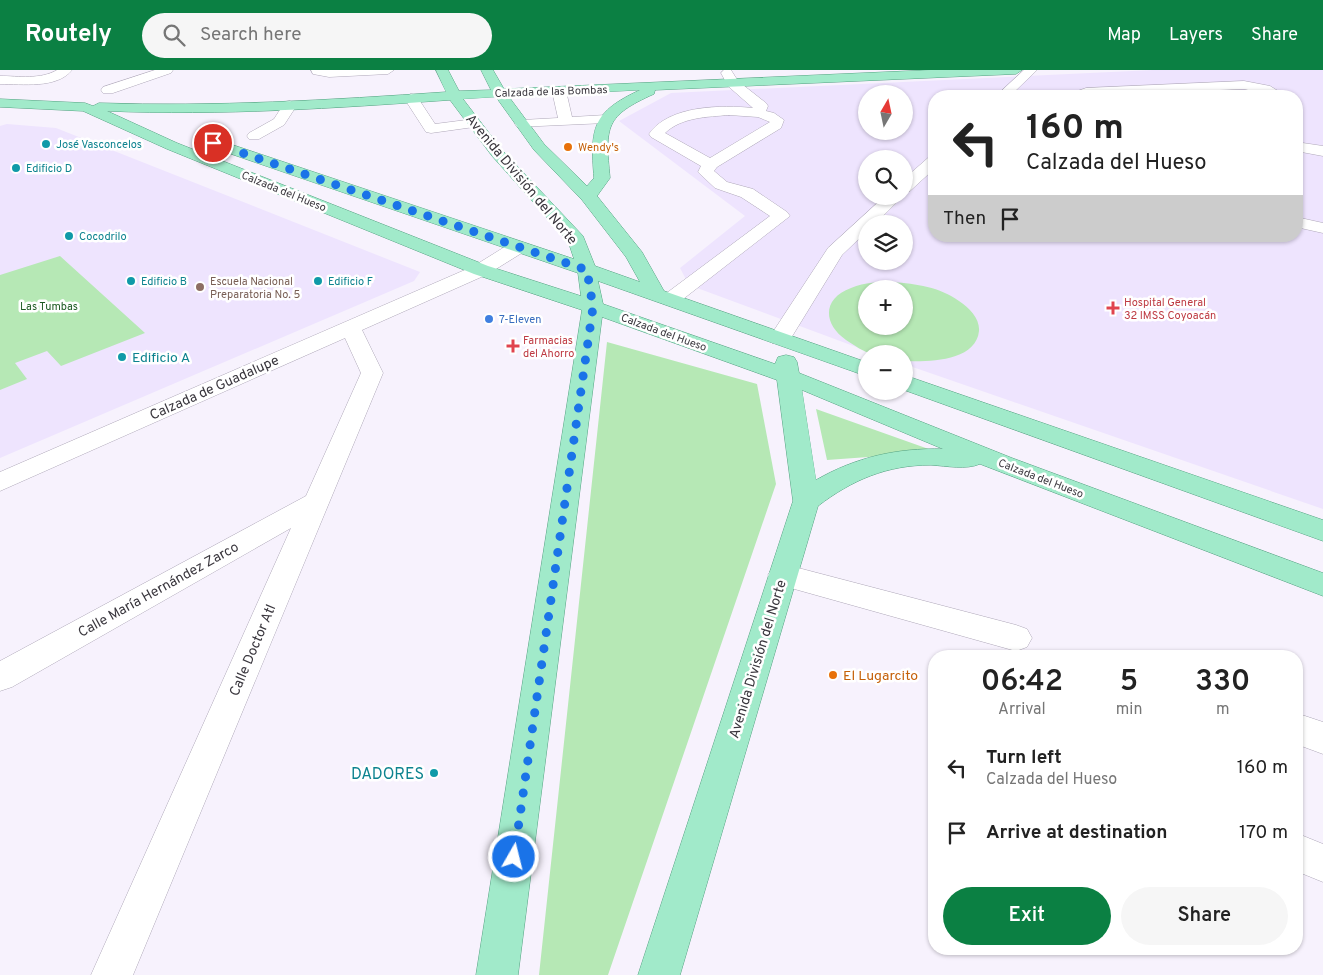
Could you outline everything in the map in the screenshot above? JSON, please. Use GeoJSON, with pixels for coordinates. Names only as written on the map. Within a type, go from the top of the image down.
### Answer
{"type":"FeatureCollection","features":[{"type":"Feature","properties":{"kind":"main road","name":"Avenida División del Norte"},"geometry":{"type":"LineString","coordinates":[[442,70],[452,91],[497,153],[577,240],[587,270],[593,307],[496,975]]}},
{"type":"Feature","properties":{"kind":"main road"},"geometry":{"type":"LineString","coordinates":[[487,70],[539,147],[588,196],[635,256],[663,296]]}},
{"type":"Feature","properties":{"kind":"main road","name":"Calzada de las Bombas"},"geometry":{"type":"LineString","coordinates":[[498,88],[559,91],[659,87],[802,70]]}},
{"type":"Feature","properties":{"kind":"main road","name":"Calzada de las Bombas"},"geometry":{"type":"LineString","coordinates":[[97,98],[175,101],[730,78],[1016,70]]}},
{"type":"Feature","properties":{"kind":"main road"},"geometry":{"type":"LineString","coordinates":[[588,196],[602,178],[599,142],[606,116],[625,101],[659,87]]}},
{"type":"Feature","properties":{"kind":"main road","name":"Calzada de las Bombas"},"geometry":{"type":"LineString","coordinates":[[127,109],[254,107],[411,98],[452,91]]}},
{"type":"Feature","properties":{"kind":"main road","name":"Calzada del Hueso"},"geometry":{"type":"LineString","coordinates":[[0,92],[97,98],[161,123]]}},
{"type":"Feature","properties":{"kind":"main road","name":"Calzada del Hueso"},"geometry":{"type":"LineString","coordinates":[[0,103],[97,98],[181,150],[489,273],[593,307],[789,377],[1003,464],[1323,585]]}},
{"type":"Feature","properties":{"kind":"main road","name":"Calzada del Hueso"},"geometry":{"type":"LineString","coordinates":[[254,107],[210,119],[191,135],[663,296],[858,366]]}},
{"type":"Feature","properties":{"kind":"main road","name":"Avenida División del Norte"},"geometry":{"type":"LineString","coordinates":[[659,975],[806,501],[789,377],[780,338]]}},
{"type":"Feature","properties":{"kind":"main road"},"geometry":{"type":"LineString","coordinates":[[913,385],[1323,531]]}},
{"type":"Feature","properties":{"kind":"main road"},"geometry":{"type":"LineString","coordinates":[[806,501],[841,476],[862,467],[885,461],[913,457],[942,456],[1003,464]]}},
{"type":"Feature","properties":{"kind":"street"},"geometry":{"type":"LineString","coordinates":[[0,80],[47,80],[66,70]]}},
{"type":"Feature","properties":{"kind":"street"},"geometry":{"type":"LineString","coordinates":[[97,98],[124,70]]}},
{"type":"Feature","properties":{"kind":"street"},"geometry":{"type":"LineString","coordinates":[[97,98],[167,70]]}},
{"type":"Feature","properties":{"kind":"street"},"geometry":{"type":"LineString","coordinates":[[319,70],[318,72],[321,73],[329,73],[388,70]]}},
{"type":"Feature","properties":{"kind":"street"},"geometry":{"type":"LineString","coordinates":[[1010,90],[1032,70]]}},
{"type":"Feature","properties":{"kind":"street"},"geometry":{"type":"LineString","coordinates":[[730,78],[761,106],[758,112]]}},
{"type":"Feature","properties":{"kind":"street"},"geometry":{"type":"LineString","coordinates":[[1131,90],[1244,85],[1255,86],[1265,90]]}},
{"type":"Feature","properties":{"kind":"street"},"geometry":{"type":"LineString","coordinates":[[559,91],[566,121]]}},
{"type":"Feature","properties":{"kind":"street"},"geometry":{"type":"LineString","coordinates":[[411,98],[431,129],[474,123]]}},
{"type":"Feature","properties":{"kind":"street"},"geometry":{"type":"LineString","coordinates":[[254,136],[279,122],[290,105]]}},
{"type":"Feature","properties":{"kind":"street"},"geometry":{"type":"LineString","coordinates":[[663,296],[781,216],[747,193],[720,185],[706,172],[710,164],[776,125],[777,120],[772,116],[758,112],[715,112],[692,115],[664,126],[656,134],[710,164]]}},
{"type":"Feature","properties":{"kind":"street"},"geometry":{"type":"LineString","coordinates":[[522,124],[606,119]]}},
{"type":"Feature","properties":{"kind":"street"},"geometry":{"type":"LineString","coordinates":[[1303,147],[1323,151]]}},
{"type":"Feature","properties":{"kind":"street"},"geometry":{"type":"LineString","coordinates":[[913,180],[928,166]]}},
{"type":"Feature","properties":{"kind":"street"},"geometry":{"type":"LineString","coordinates":[[780,338],[835,252],[885,205]]}},
{"type":"Feature","properties":{"kind":"street"},"geometry":{"type":"LineString","coordinates":[[1303,224],[1323,228]]}},
{"type":"Feature","properties":{"kind":"street","name":"Calzada de Guadalupe"},"geometry":{"type":"LineString","coordinates":[[0,482],[429,293],[489,273],[525,250]]}},
{"type":"Feature","properties":{"kind":"street","name":"Calle Doctor Atl"},"geometry":{"type":"LineString","coordinates":[[112,975],[372,372],[350,327]]}},
{"type":"Feature","properties":{"kind":"street","name":"Calle María Hernández Zarco"},"geometry":{"type":"LineString","coordinates":[[0,676],[316,502]]}},
{"type":"Feature","properties":{"kind":"street"},"geometry":{"type":"LineString","coordinates":[[783,575],[1016,638]]}},
{"type":"Feature","properties":{"kind":"street"},"geometry":{"type":"LineString","coordinates":[[1303,731],[1323,738]]}},
{"type":"Feature","properties":{"kind":"street"},"geometry":{"type":"LineString","coordinates":[[1303,855],[1323,863]]}},
{"type":"Feature","properties":{"kind":"shaded area","name":"Hospital General 32 IMSS Coyoacán"},"geometry":{"type":"Polygon","coordinates":[[[1153,70],[1323,70],[1323,509],[913,367],[913,345],[858,345],[858,348],[689,285],[680,268],[745,216],[619,121],[671,93],[1153,70]]]}},
{"type":"Feature","properties":{"kind":"shaded area","name":"Escuela Nacional Preparatoria No. 5"},"geometry":{"type":"Polygon","coordinates":[[[7,124],[56,128],[420,272],[414,281],[0,458],[0,126],[7,124]]]}},
{"type":"Feature","properties":{"kind":"green space","name":"Las Tumbas"},"geometry":{"type":"Polygon","coordinates":[[[60,256],[145,333],[61,366],[47,351],[15,363],[27,379],[0,390],[0,275],[60,256]]]}},
{"type":"Feature","properties":{"kind":"green space"},"geometry":{"type":"Polygon","coordinates":[[[913,285],[944,292],[967,307],[978,322],[979,331],[976,341],[969,349],[960,354],[949,358],[925,361],[913,361],[913,345],[858,345],[858,347],[838,333],[830,319],[829,311],[835,298],[842,292],[858,286],[858,335],[913,335],[913,285]]]}},
{"type":"Feature","properties":{"kind":"green space"},"geometry":{"type":"Polygon","coordinates":[[[607,342],[757,384],[776,484],[608,975],[539,975],[607,342]]]}},
{"type":"Feature","properties":{"kind":"green space"},"geometry":{"type":"Polygon","coordinates":[[[816,409],[937,452],[827,460],[816,409]]]}},
{"type":"Feature","properties":{"kind":"place","name":"José Vasconcelos"},"geometry":{"type":"Point","coordinates":[46,144]}},
{"type":"Feature","properties":{"kind":"place","name":"Wendy's"},"geometry":{"type":"Point","coordinates":[568,147]}},
{"type":"Feature","properties":{"kind":"place","name":"Edificio D"},"geometry":{"type":"Point","coordinates":[16,168]}},
{"type":"Feature","properties":{"kind":"place","name":"Cocodrilo"},"geometry":{"type":"Point","coordinates":[69,236]}},
{"type":"Feature","properties":{"kind":"place","name":"Edificio B"},"geometry":{"type":"Point","coordinates":[131,281]}},
{"type":"Feature","properties":{"kind":"place","name":"Edificio F"},"geometry":{"type":"Point","coordinates":[318,281]}},
{"type":"Feature","properties":{"kind":"place","name":"Escuela Nacional Preparatoria No. 5"},"geometry":{"type":"Point","coordinates":[200,287]}},
{"type":"Feature","properties":{"kind":"place","name":"Hospital General 32 IMSS Coyoacán"},"geometry":{"type":"Point","coordinates":[1113,308]}},
{"type":"Feature","properties":{"kind":"place","name":"7-Eleven"},"geometry":{"type":"Point","coordinates":[489,319]}},
{"type":"Feature","properties":{"kind":"place","name":"Farmacias del Ahorro"},"geometry":{"type":"Point","coordinates":[513,346]}},
{"type":"Feature","properties":{"kind":"place","name":"Edificio A"},"geometry":{"type":"Point","coordinates":[122,357]}},
{"type":"Feature","properties":{"kind":"place","name":"El Lugarcito"},"geometry":{"type":"Point","coordinates":[833,675]}},
{"type":"Feature","properties":{"kind":"place","name":"DADORES"},"geometry":{"type":"Point","coordinates":[434,773]}},
{"type":"Feature","properties":{"kind":"route"},"geometry":{"type":"LineString","coordinates":[[213,143],[587,270],[593,307],[514,857]]}}]}
